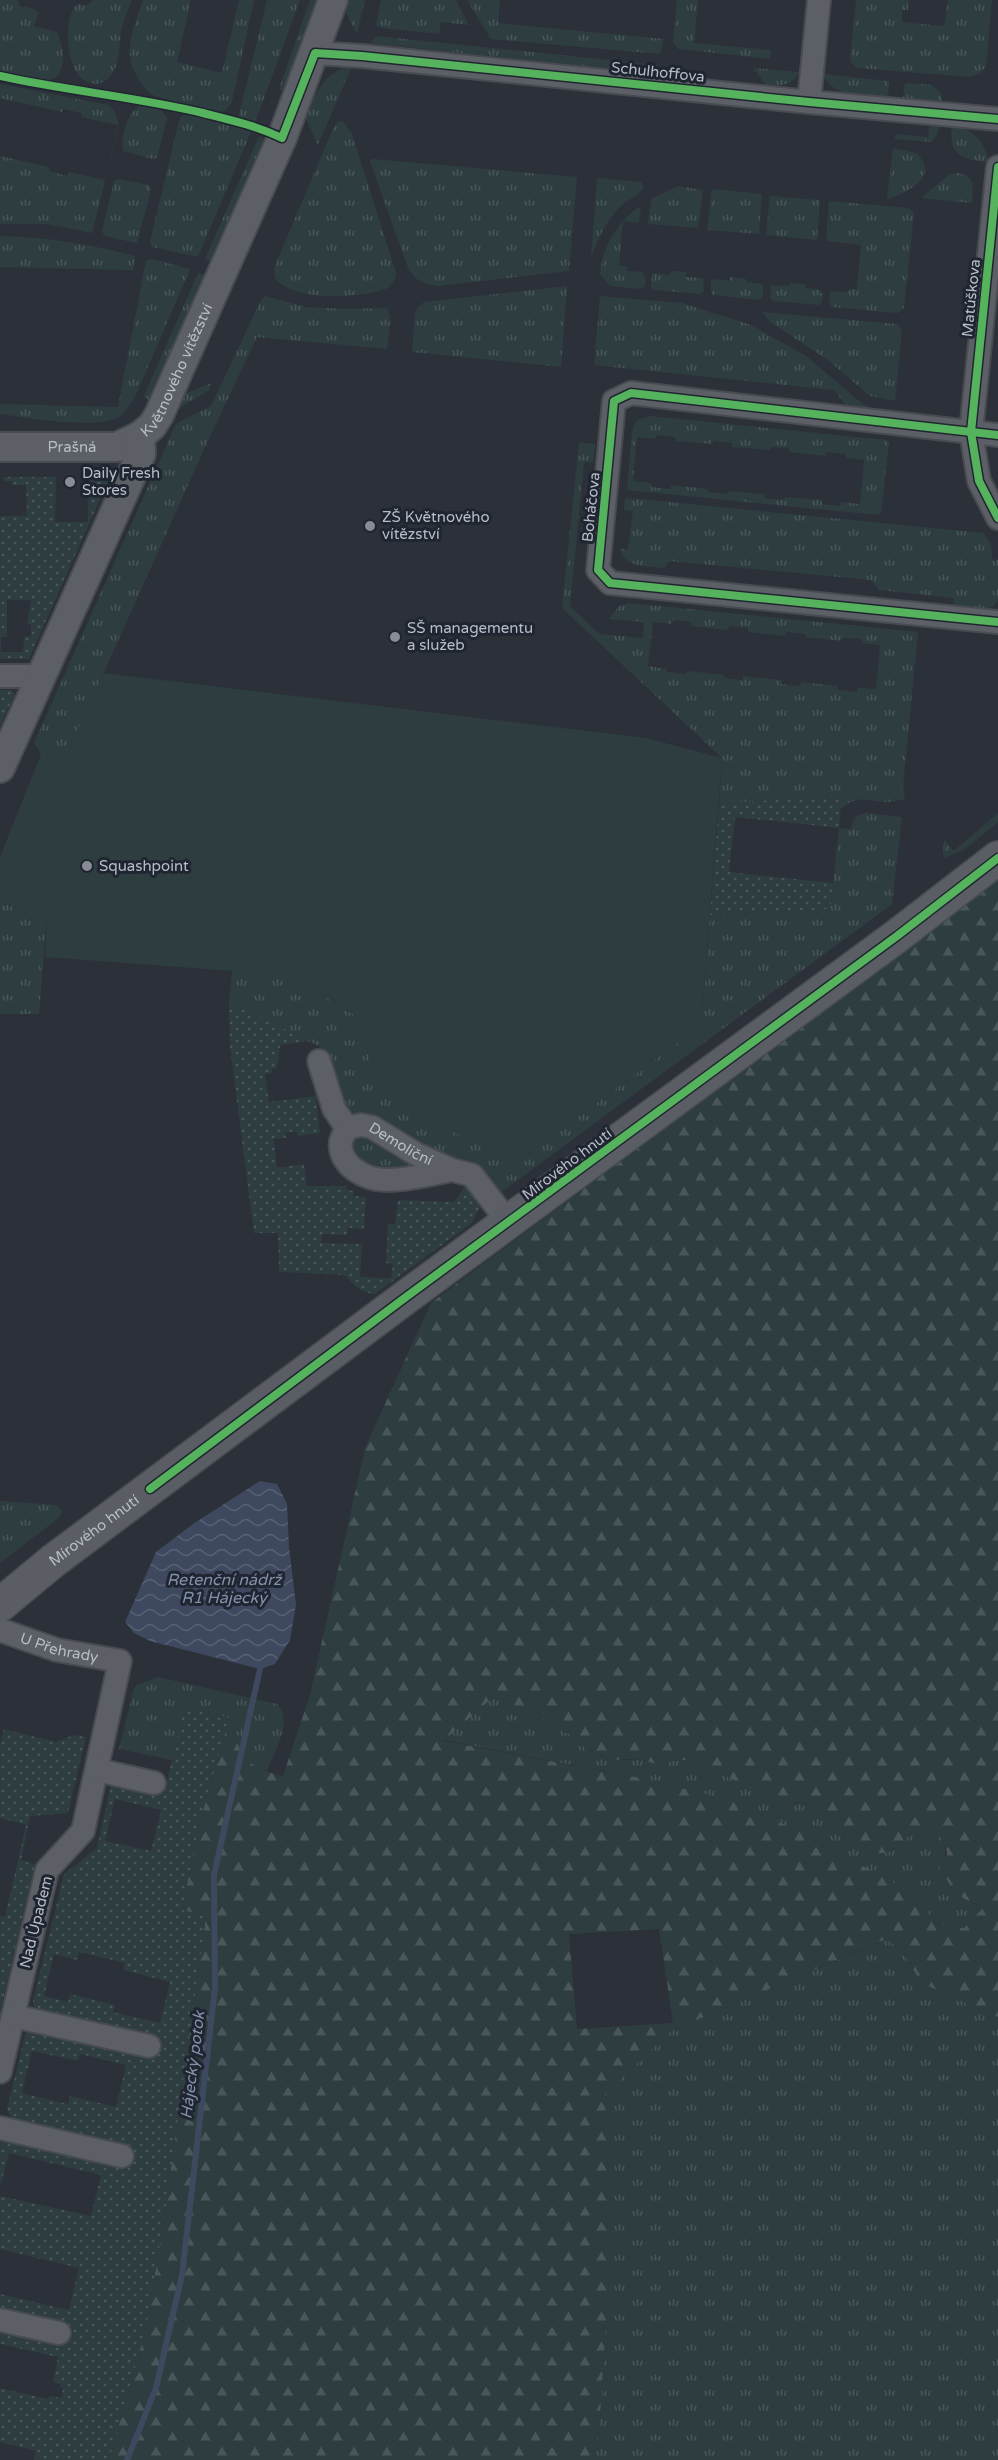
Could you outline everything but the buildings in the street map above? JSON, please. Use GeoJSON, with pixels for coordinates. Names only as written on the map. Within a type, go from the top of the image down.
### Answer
{"type":"FeatureCollection","features":[{"type":"Feature","properties":{"kind":"main road","name":"Mírového hnutí"},"geometry":{"type":"LineString","coordinates":[[0,1605],[53,1561],[998,858]]}},
{"type":"Feature","properties":{"kind":"street","name":"Květnového vítězství"},"geometry":{"type":"LineString","coordinates":[[0,768],[141,454],[140,436],[152,426],[159,415],[282,138],[333,0]]}},
{"type":"Feature","properties":{"kind":"street"},"geometry":{"type":"LineString","coordinates":[[809,102],[819,0]]}},
{"type":"Feature","properties":{"kind":"street","name":"Schulhoffova"},"geometry":{"type":"LineString","coordinates":[[315,53],[998,119]]}},
{"type":"Feature","properties":{"kind":"street","name":"Matúškova"},"geometry":{"type":"LineString","coordinates":[[998,167],[971,432],[979,481],[998,518]]}},
{"type":"Feature","properties":{"kind":"street","name":"Boháčova"},"geometry":{"type":"LineString","coordinates":[[971,432],[631,393],[614,401],[598,570],[610,583],[998,622]]}},
{"type":"Feature","properties":{"kind":"street"},"geometry":{"type":"LineString","coordinates":[[971,432],[998,435]]}},
{"type":"Feature","properties":{"kind":"street","name":"Prašná"},"geometry":{"type":"LineString","coordinates":[[0,447],[117,447],[140,436]]}},
{"type":"Feature","properties":{"kind":"street"},"geometry":{"type":"LineString","coordinates":[[0,676],[41,676]]}},
{"type":"Feature","properties":{"kind":"street","name":"Demoliční"},"geometry":{"type":"LineString","coordinates":[[319,1061],[334,1109],[347,1128]]}},
{"type":"Feature","properties":{"kind":"street","name":"Demoliční"},"geometry":{"type":"LineString","coordinates":[[347,1128],[361,1125],[372,1127],[416,1154],[452,1170],[472,1175],[508,1223]]}},
{"type":"Feature","properties":{"kind":"street","name":"Demoliční"},"geometry":{"type":"LineString","coordinates":[[347,1128],[341,1140],[342,1156],[351,1168],[366,1176],[386,1181],[452,1170]]}},
{"type":"Feature","properties":{"kind":"street","name":"U Přehrady"},"geometry":{"type":"LineString","coordinates":[[0,1630],[57,1650],[120,1661]]}},
{"type":"Feature","properties":{"kind":"street","name":"Nad Úpadem"},"geometry":{"type":"LineString","coordinates":[[0,2072],[47,1870],[83,1831],[120,1661]]}},
{"type":"Feature","properties":{"kind":"street"},"geometry":{"type":"LineString","coordinates":[[97,1770],[154,1783]]}},
{"type":"Feature","properties":{"kind":"street"},"geometry":{"type":"LineString","coordinates":[[13,2016],[148,2046]]}},
{"type":"Feature","properties":{"kind":"street"},"geometry":{"type":"LineString","coordinates":[[0,2128],[122,2156]]}},
{"type":"Feature","properties":{"kind":"street"},"geometry":{"type":"LineString","coordinates":[[0,2320],[59,2333]]}},
{"type":"Feature","properties":{"kind":"green space"},"geometry":{"type":"Polygon","coordinates":[[[0,0],[18,0],[20,7],[28,7],[39,12],[34,26],[57,32],[63,54],[58,76],[47,82],[0,72],[0,0]]]}},
{"type":"Feature","properties":{"kind":"green space"},"geometry":{"type":"Polygon","coordinates":[[[93,0],[132,0],[122,28],[114,71],[110,77],[96,84],[87,82],[79,76],[72,61],[68,40],[70,19],[77,4],[87,5],[93,0]]]}},
{"type":"Feature","properties":{"kind":"green space"},"geometry":{"type":"Polygon","coordinates":[[[143,0],[191,0],[177,62],[222,73],[239,0],[254,0],[232,102],[225,110],[222,112],[209,110],[164,99],[151,94],[142,84],[131,63],[130,47],[143,0]]]}},
{"type":"Feature","properties":{"kind":"green space"},"geometry":{"type":"Polygon","coordinates":[[[267,0],[300,0],[256,120],[198,257],[153,247],[150,242],[179,121],[182,116],[189,115],[236,127],[267,0]]]}},
{"type":"Feature","properties":{"kind":"green space"},"geometry":{"type":"Polygon","coordinates":[[[310,0],[319,0],[286,92],[279,89],[310,0]]]}},
{"type":"Feature","properties":{"kind":"green space"},"geometry":{"type":"Polygon","coordinates":[[[348,0],[365,0],[357,34],[346,13],[348,0]]]}},
{"type":"Feature","properties":{"kind":"green space"},"geometry":{"type":"Polygon","coordinates":[[[381,0],[456,0],[469,25],[441,22],[439,34],[382,28],[376,25],[381,0]]]}},
{"type":"Feature","properties":{"kind":"green space"},"geometry":{"type":"Polygon","coordinates":[[[467,0],[500,0],[498,23],[664,39],[660,54],[491,39],[467,0]]]}},
{"type":"Feature","properties":{"kind":"green space"},"geometry":{"type":"Polygon","coordinates":[[[677,0],[698,0],[694,43],[771,50],[770,59],[678,49],[673,42],[677,0]]]}},
{"type":"Feature","properties":{"kind":"green space"},"geometry":{"type":"Polygon","coordinates":[[[856,0],[909,0],[908,10],[902,10],[902,22],[944,26],[948,0],[992,0],[986,66],[979,74],[969,77],[856,68],[850,61],[856,0]]]}},
{"type":"Feature","properties":{"kind":"green space"},"geometry":{"type":"Polygon","coordinates":[[[376,36],[658,65],[660,74],[370,43],[376,36]]]}},
{"type":"Feature","properties":{"kind":"green space"},"geometry":{"type":"Polygon","coordinates":[[[353,64],[318,145],[305,116],[318,90],[328,78],[353,64]]]}},
{"type":"Feature","properties":{"kind":"green space"},"geometry":{"type":"Polygon","coordinates":[[[753,68],[800,72],[793,80],[785,84],[766,85],[753,68]]]}},
{"type":"Feature","properties":{"kind":"green space"},"geometry":{"type":"Polygon","coordinates":[[[823,74],[889,81],[888,97],[851,94],[842,91],[827,82],[823,74]]]}},
{"type":"Feature","properties":{"kind":"green space"},"geometry":{"type":"Polygon","coordinates":[[[905,83],[932,85],[942,94],[942,102],[903,98],[905,83]]]}},
{"type":"Feature","properties":{"kind":"green space"},"geometry":{"type":"Polygon","coordinates":[[[0,84],[108,105],[114,110],[119,124],[92,233],[47,224],[0,224],[0,156],[49,167],[49,171],[67,176],[69,172],[105,180],[118,125],[81,117],[82,113],[63,109],[62,112],[0,98],[0,84]]]}},
{"type":"Feature","properties":{"kind":"green space"},"geometry":{"type":"Polygon","coordinates":[[[140,106],[160,110],[167,119],[157,158],[123,151],[123,139],[128,119],[140,106]]]}},
{"type":"Feature","properties":{"kind":"green space"},"geometry":{"type":"Polygon","coordinates":[[[343,121],[352,134],[396,273],[395,279],[388,288],[362,294],[329,296],[297,292],[284,286],[275,278],[274,268],[332,131],[338,122],[343,121]]]}},
{"type":"Feature","properties":{"kind":"green space"},"geometry":{"type":"Polygon","coordinates":[[[930,122],[939,123],[936,137],[930,142],[895,139],[895,134],[928,137],[930,122]]]}},
{"type":"Feature","properties":{"kind":"green space"},"geometry":{"type":"Polygon","coordinates":[[[952,124],[971,132],[981,142],[988,162],[958,154],[952,142],[952,124]]]}},
{"type":"Feature","properties":{"kind":"green space"},"geometry":{"type":"Polygon","coordinates":[[[259,136],[266,139],[213,262],[205,259],[259,136]]]}},
{"type":"Feature","properties":{"kind":"green space"},"geometry":{"type":"Polygon","coordinates":[[[893,148],[916,153],[923,162],[925,170],[924,176],[912,188],[887,200],[893,148]]]}},
{"type":"Feature","properties":{"kind":"green space"},"geometry":{"type":"Polygon","coordinates":[[[373,159],[577,177],[569,271],[439,286],[421,282],[408,268],[370,161],[373,159]]]}},
{"type":"Feature","properties":{"kind":"green space"},"geometry":{"type":"Polygon","coordinates":[[[959,173],[967,176],[973,183],[972,203],[921,198],[950,174],[959,173]]]}},
{"type":"Feature","properties":{"kind":"green space"},"geometry":{"type":"Polygon","coordinates":[[[597,178],[641,182],[644,187],[622,205],[607,223],[591,258],[597,178]]]}},
{"type":"Feature","properties":{"kind":"green space"},"geometry":{"type":"Polygon","coordinates":[[[117,179],[150,185],[151,190],[137,243],[104,236],[102,230],[114,181],[117,179]]]}},
{"type":"Feature","properties":{"kind":"green space"},"geometry":{"type":"Polygon","coordinates":[[[678,186],[703,190],[698,228],[648,224],[651,199],[678,186]]]}},
{"type":"Feature","properties":{"kind":"green space"},"geometry":{"type":"Polygon","coordinates":[[[712,189],[762,194],[759,234],[707,230],[712,189]]]}},
{"type":"Feature","properties":{"kind":"green space"},"geometry":{"type":"Polygon","coordinates":[[[770,196],[820,200],[817,240],[766,235],[770,196]]]}},
{"type":"Feature","properties":{"kind":"green space"},"geometry":{"type":"Polygon","coordinates":[[[829,201],[909,208],[914,213],[904,308],[898,313],[832,307],[829,303],[830,291],[848,292],[849,289],[857,289],[861,245],[826,241],[829,201]]]}},
{"type":"Feature","properties":{"kind":"green space"},"geometry":{"type":"Polygon","coordinates":[[[638,207],[641,208],[639,223],[623,221],[638,207]]]}},
{"type":"Feature","properties":{"kind":"green space"},"geometry":{"type":"Polygon","coordinates":[[[623,221],[619,265],[627,267],[627,271],[643,272],[643,277],[646,277],[645,286],[641,289],[610,286],[600,274],[604,254],[612,236],[623,221]]]}},
{"type":"Feature","properties":{"kind":"green space"},"geometry":{"type":"Polygon","coordinates":[[[0,236],[68,242],[135,256],[133,270],[0,267],[0,236]]]}},
{"type":"Feature","properties":{"kind":"green space"},"geometry":{"type":"Polygon","coordinates":[[[152,259],[190,269],[135,397],[124,413],[114,419],[84,423],[0,414],[0,404],[118,407],[146,261],[152,259]]]}},
{"type":"Feature","properties":{"kind":"green space"},"geometry":{"type":"Polygon","coordinates":[[[671,271],[686,272],[686,277],[703,278],[704,291],[700,294],[654,290],[651,287],[652,273],[670,275],[671,271]]]}},
{"type":"Feature","properties":{"kind":"green space"},"geometry":{"type":"Polygon","coordinates":[[[198,273],[206,276],[150,401],[144,396],[198,273]]]}},
{"type":"Feature","properties":{"kind":"green space"},"geometry":{"type":"Polygon","coordinates":[[[730,277],[763,284],[763,297],[760,300],[713,295],[711,279],[730,281],[730,277]]]}},
{"type":"Feature","properties":{"kind":"green space"},"geometry":{"type":"Polygon","coordinates":[[[790,283],[805,284],[805,288],[821,290],[822,302],[819,305],[773,301],[770,298],[771,285],[789,286],[790,283]]]}},
{"type":"Feature","properties":{"kind":"green space"},"geometry":{"type":"Polygon","coordinates":[[[567,286],[561,367],[412,352],[415,314],[417,308],[424,302],[567,286]]]}},
{"type":"Feature","properties":{"kind":"green space"},"geometry":{"type":"Polygon","coordinates":[[[265,296],[306,307],[387,308],[390,323],[387,349],[257,337],[64,761],[41,754],[34,743],[175,426],[211,406],[261,300],[265,296]]]}},
{"type":"Feature","properties":{"kind":"green space"},"geometry":{"type":"Polygon","coordinates":[[[600,296],[682,303],[751,325],[806,356],[873,410],[847,407],[834,390],[594,365],[600,296]]]}},
{"type":"Feature","properties":{"kind":"green space"},"geometry":{"type":"Polygon","coordinates":[[[762,312],[898,324],[902,330],[895,401],[870,396],[828,360],[770,322],[762,312]]]}},
{"type":"Feature","properties":{"kind":"green space"},"geometry":{"type":"Polygon","coordinates":[[[212,383],[209,390],[177,410],[184,394],[212,383]]]}},
{"type":"Feature","properties":{"kind":"green space"},"geometry":{"type":"Polygon","coordinates":[[[650,416],[886,440],[889,442],[881,513],[878,515],[627,490],[634,429],[632,428],[637,420],[650,416]],[[657,435],[656,439],[637,437],[633,481],[651,483],[651,487],[671,489],[671,485],[708,489],[708,492],[727,494],[728,491],[765,494],[765,498],[822,500],[822,504],[840,506],[841,502],[860,504],[864,460],[846,458],[846,454],[826,452],[826,456],[789,452],[789,448],[771,447],[770,450],[732,447],[732,443],[713,441],[712,444],[676,441],[675,437],[657,435]]]}},
{"type":"Feature","properties":{"kind":"green space"},"geometry":{"type":"Polygon","coordinates":[[[579,442],[595,444],[593,463],[584,462],[570,606],[599,634],[643,638],[644,622],[609,619],[619,606],[629,603],[918,632],[903,787],[905,799],[886,802],[857,800],[841,809],[841,795],[719,804],[722,758],[562,608],[579,442]],[[673,620],[672,624],[653,622],[648,666],[667,669],[667,672],[686,674],[687,671],[724,675],[724,678],[743,680],[743,676],[781,680],[781,684],[800,686],[801,682],[838,686],[838,690],[857,692],[857,688],[876,689],[880,645],[862,643],[862,639],[843,638],[842,641],[805,637],[805,634],[786,632],[785,636],[748,632],[748,628],[729,626],[728,630],[691,626],[691,622],[673,620]]]}},
{"type":"Feature","properties":{"kind":"green space"},"geometry":{"type":"Polygon","coordinates":[[[104,476],[108,481],[29,659],[0,659],[0,516],[27,516],[26,485],[12,485],[12,481],[4,481],[3,477],[56,477],[55,522],[88,522],[89,478],[104,476]],[[7,600],[7,637],[1,637],[1,652],[23,652],[24,637],[31,636],[31,625],[27,624],[31,600],[7,600]]]}},
{"type":"Feature","properties":{"kind":"green space"},"geometry":{"type":"Polygon","coordinates":[[[625,499],[984,533],[991,544],[992,559],[998,560],[998,599],[994,606],[986,609],[953,606],[954,598],[879,590],[871,580],[669,561],[664,568],[638,565],[626,560],[620,549],[628,549],[633,511],[624,510],[625,499]]]}},
{"type":"Feature","properties":{"kind":"green space"},"geometry":{"type":"Polygon","coordinates":[[[103,673],[646,738],[722,758],[701,1026],[522,1158],[431,1124],[374,1069],[353,1014],[283,971],[232,971],[45,957],[47,916],[0,903],[0,857],[41,754],[64,761],[103,673]]]}},
{"type":"Feature","properties":{"kind":"green space"},"geometry":{"type":"Polygon","coordinates":[[[0,690],[11,690],[15,694],[0,726],[0,690]]]}},
{"type":"Feature","properties":{"kind":"green space"},"geometry":{"type":"Polygon","coordinates":[[[842,795],[839,828],[735,817],[729,872],[833,883],[830,909],[710,915],[719,804],[842,795]]]}},
{"type":"Feature","properties":{"kind":"green space"},"geometry":{"type":"Polygon","coordinates":[[[867,813],[902,817],[892,904],[499,1194],[435,1156],[346,1111],[321,1047],[229,1003],[232,971],[283,971],[353,1014],[374,1069],[701,1027],[710,915],[830,909],[839,828],[851,829],[856,818],[867,813]]]}},
{"type":"Feature","properties":{"kind":"green space"},"geometry":{"type":"Polygon","coordinates":[[[998,813],[998,822],[964,850],[943,858],[944,840],[954,851],[998,813]]]}},
{"type":"Feature","properties":{"kind":"green space"},"geometry":{"type":"Polygon","coordinates":[[[998,879],[998,2017],[921,1983],[903,1951],[886,1939],[671,2031],[605,2094],[611,2243],[599,2432],[594,2460],[109,2460],[146,2328],[164,2218],[206,1916],[182,1910],[198,1829],[229,1718],[236,1741],[245,1757],[259,1768],[283,1776],[310,1695],[365,1448],[431,1303],[998,879]],[[492,1698],[443,1741],[635,1777],[726,1799],[790,1827],[926,1900],[929,1915],[938,1925],[964,1928],[983,1908],[963,1898],[952,1889],[940,1871],[939,1864],[947,1855],[947,1851],[941,1839],[928,1827],[910,1833],[902,1844],[889,1852],[875,1854],[834,1833],[813,1804],[774,1799],[721,1774],[705,1771],[685,1760],[659,1765],[643,1760],[615,1760],[586,1750],[578,1737],[555,1729],[535,1711],[515,1706],[504,1699],[492,1698]],[[659,1929],[569,1934],[577,2029],[673,2023],[659,1929]]]}},
{"type":"Feature","properties":{"kind":"green space"},"geometry":{"type":"Polygon","coordinates":[[[0,903],[47,916],[39,1014],[0,1014],[0,903]]]}},
{"type":"Feature","properties":{"kind":"green space"},"geometry":{"type":"Polygon","coordinates":[[[229,1003],[310,1041],[280,1045],[277,1068],[272,1069],[272,1073],[265,1074],[269,1102],[316,1096],[320,1133],[298,1136],[296,1131],[285,1133],[286,1138],[274,1139],[277,1168],[304,1164],[307,1186],[347,1186],[347,1190],[354,1191],[353,1196],[366,1197],[364,1229],[348,1228],[347,1235],[322,1234],[321,1243],[362,1244],[360,1277],[391,1278],[393,1264],[386,1263],[388,1224],[395,1224],[398,1200],[454,1202],[465,1186],[480,1207],[472,1223],[375,1294],[361,1290],[345,1275],[279,1272],[278,1233],[254,1233],[230,1047],[229,1003]]]}},
{"type":"Feature","properties":{"kind":"green space"},"geometry":{"type":"Polygon","coordinates":[[[360,1134],[370,1134],[426,1165],[401,1173],[364,1167],[351,1148],[352,1140],[360,1134]]]}},
{"type":"Feature","properties":{"kind":"green space"},"geometry":{"type":"Polygon","coordinates":[[[0,1501],[57,1505],[62,1511],[60,1517],[0,1563],[0,1501]]]}},
{"type":"Feature","properties":{"kind":"green space"},"geometry":{"type":"Polygon","coordinates":[[[158,1677],[277,1704],[282,1711],[283,1727],[267,1771],[258,1768],[245,1757],[237,1743],[229,1718],[186,1707],[172,1760],[119,1749],[134,1688],[158,1677]]]}},
{"type":"Feature","properties":{"kind":"green space"},"geometry":{"type":"Polygon","coordinates":[[[492,1698],[504,1699],[515,1706],[535,1711],[555,1729],[578,1737],[586,1750],[614,1760],[643,1760],[659,1765],[685,1760],[705,1771],[721,1774],[795,1803],[813,1804],[834,1833],[902,1844],[910,1833],[928,1827],[943,1841],[945,1857],[940,1871],[956,1893],[983,1908],[964,1928],[938,1925],[929,1915],[826,1846],[761,1814],[635,1777],[443,1740],[492,1698]]]}},
{"type":"Feature","properties":{"kind":"green space"},"geometry":{"type":"Polygon","coordinates":[[[185,1707],[229,1718],[198,1829],[182,1910],[206,1916],[164,2218],[146,2328],[109,2460],[34,2460],[36,2451],[0,2442],[0,2388],[48,2399],[50,2396],[61,2398],[63,2388],[60,2384],[53,2382],[58,2357],[0,2344],[0,2327],[62,2341],[66,2324],[0,2308],[0,2294],[69,2310],[79,2268],[0,2249],[0,2196],[91,2216],[101,2175],[9,2153],[0,2188],[0,2143],[4,2138],[126,2165],[130,2145],[15,2119],[10,2116],[7,2109],[28,2030],[152,2055],[156,2036],[44,2011],[34,2006],[33,2001],[64,1874],[97,1848],[111,1785],[114,1783],[164,1793],[185,1707]],[[115,1799],[105,1841],[151,1851],[161,1810],[115,1799]],[[79,1952],[77,1960],[54,1954],[44,1996],[68,2002],[70,1994],[115,2005],[113,2012],[160,2023],[170,1982],[123,1970],[125,1963],[79,1952]],[[32,2051],[22,2093],[68,2104],[70,2096],[116,2107],[126,2065],[80,2054],[78,2061],[32,2051]]]}},
{"type":"Feature","properties":{"kind":"green space"},"geometry":{"type":"Polygon","coordinates":[[[4,1729],[56,1742],[74,1735],[86,1737],[68,1813],[30,1816],[21,1860],[35,1864],[0,2012],[0,1916],[5,1917],[26,1825],[0,1818],[0,1745],[4,1729]]]}},
{"type":"Feature","properties":{"kind":"green space"},"geometry":{"type":"Polygon","coordinates":[[[887,1939],[903,1951],[921,1983],[998,2017],[998,2460],[594,2460],[599,2432],[611,2243],[604,2094],[671,2031],[887,1939]]]}},
{"type":"Feature","properties":{"kind":"water","name":"Retenční nádrž R1 Hájecký"},"geometry":{"type":"Polygon","coordinates":[[[260,1481],[277,1484],[287,1504],[289,1547],[296,1605],[290,1640],[275,1664],[260,1669],[150,1641],[134,1633],[125,1622],[156,1552],[193,1524],[260,1481]]]}},
{"type":"Feature","properties":{"kind":"waterway","name":"Hájecký potok"},"geometry":{"type":"LineString","coordinates":[[127,2460],[156,2388],[182,2275],[215,1988],[214,1875],[260,1669]]}},
{"type":"Feature","properties":{"kind":"cycle path"},"geometry":{"type":"LineString","coordinates":[[0,76],[178,107],[244,124],[282,138],[315,53],[998,119]]}},
{"type":"Feature","properties":{"kind":"cycle path"},"geometry":{"type":"LineString","coordinates":[[998,167],[971,432],[979,481],[998,518]]}},
{"type":"Feature","properties":{"kind":"cycle path"},"geometry":{"type":"LineString","coordinates":[[998,435],[631,393],[614,401],[598,570],[610,583],[998,622]]}},
{"type":"Feature","properties":{"kind":"cycle path"},"geometry":{"type":"LineString","coordinates":[[150,1489],[406,1297],[897,936],[998,858]]}},
{"type":"Feature","properties":{"kind":"place","name":"Daily Fresh Stores"},"geometry":{"type":"Point","coordinates":[70,482]}},
{"type":"Feature","properties":{"kind":"place","name":"ZŠ Květnového vítězství"},"geometry":{"type":"Point","coordinates":[370,526]}},
{"type":"Feature","properties":{"kind":"place","name":"SŠ managementu a služeb"},"geometry":{"type":"Point","coordinates":[395,637]}},
{"type":"Feature","properties":{"kind":"place","name":"Squashpoint"},"geometry":{"type":"Point","coordinates":[87,866]}}]}
